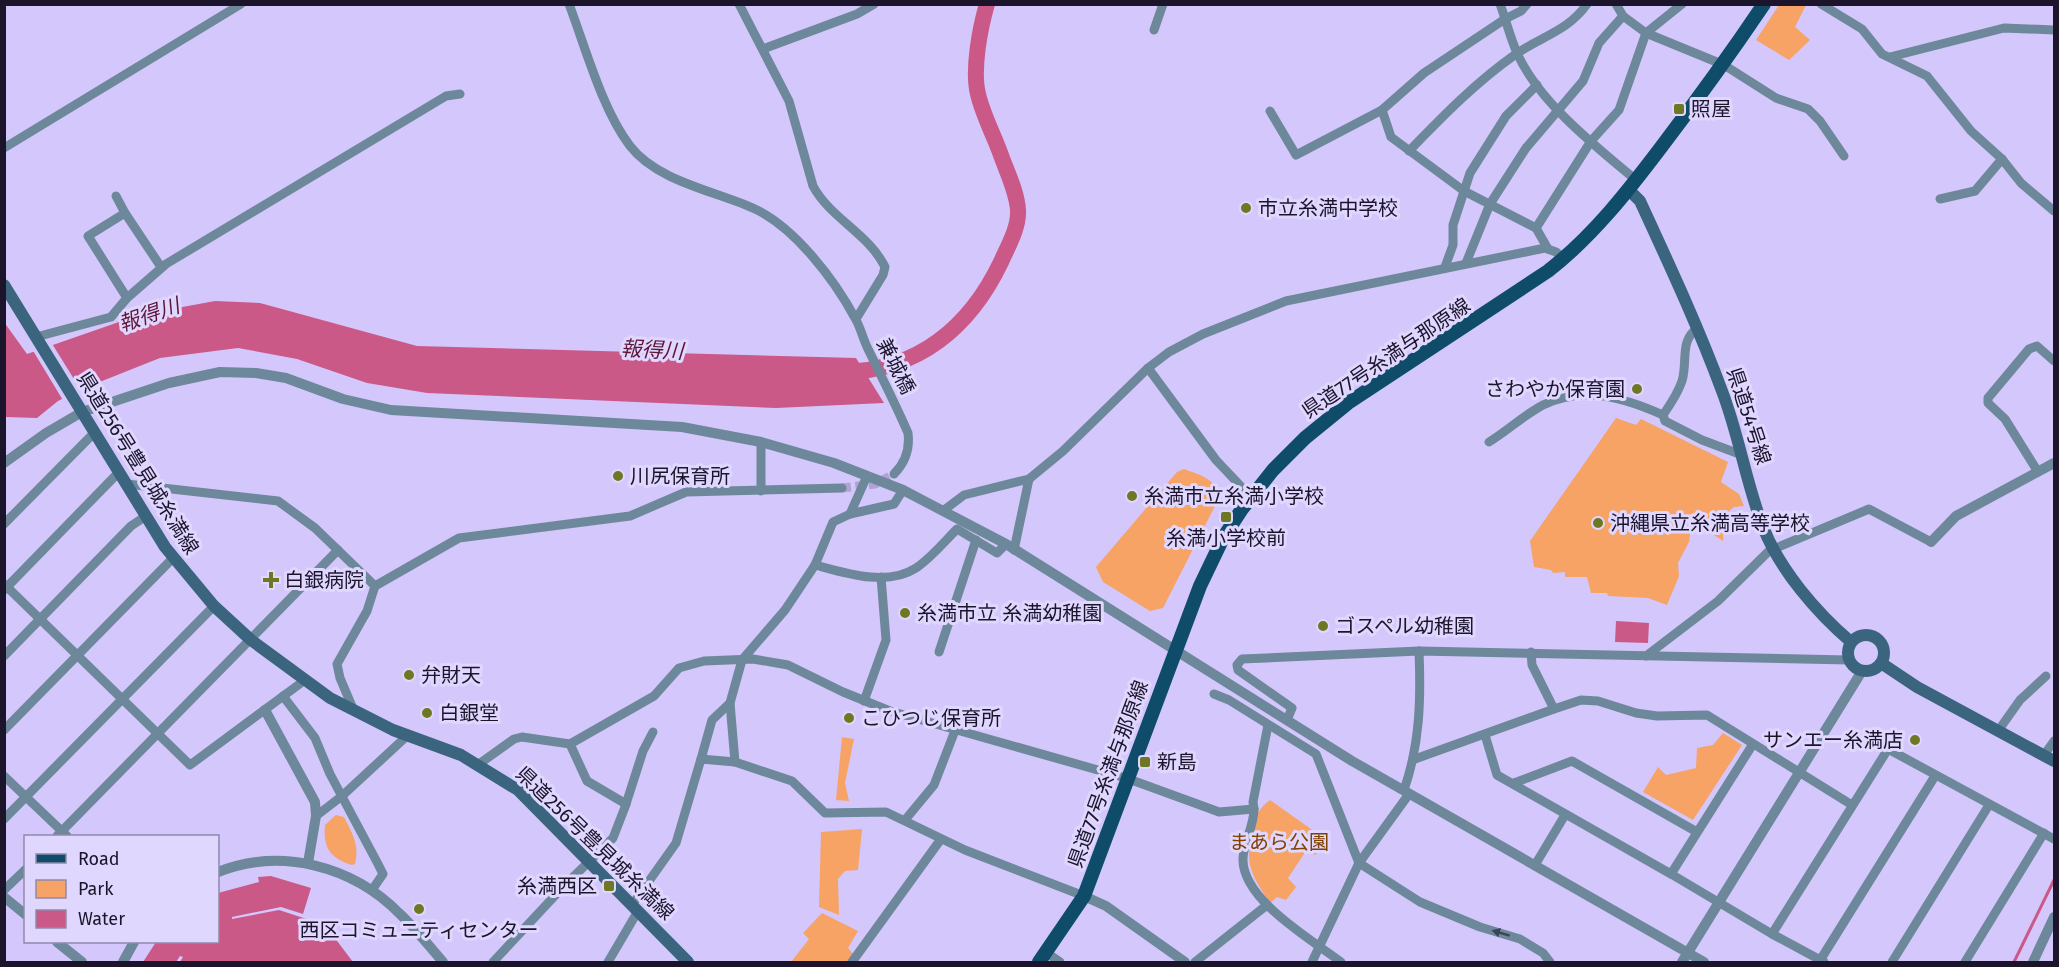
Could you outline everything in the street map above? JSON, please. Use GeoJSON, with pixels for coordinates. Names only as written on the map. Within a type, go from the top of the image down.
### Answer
{"type":"FeatureCollection","features":[{"type":"Feature","properties":{"kind":"main road","name":"県道77号糸満与那原線"},"geometry":{"type":"LineString","coordinates":[[1043,958],[1084,896],[1174,648],[1215,553],[1251,497],[1294,448],[1323,422],[1564,259],[1586,238],[1632,185],[1724,65],[1764,4]]}},
{"type":"Feature","properties":{"kind":"main road","name":"県道54号線"},"geometry":{"type":"LineString","coordinates":[[1632,185],[1698,328],[1723,394],[1763,527],[1774,549],[1817,608],[1851,642]]}},
{"type":"Feature","properties":{"kind":"main road","name":"県道256号豊見城糸満線"},"geometry":{"type":"LineString","coordinates":[[4,285],[173,558],[214,606],[251,640],[304,680],[354,711],[479,764],[518,790],[591,861],[688,963]]}},
{"type":"Feature","properties":{"kind":"main road"},"geometry":{"type":"LineString","coordinates":[[1862,636],[1874,637],[1882,645],[1881,663],[1873,670],[1862,671],[1849,660],[1851,642],[1862,636]]}},
{"type":"Feature","properties":{"kind":"main road"},"geometry":{"type":"LineString","coordinates":[[1881,663],[1917,687],[2049,758]]}},
{"type":"Feature","properties":{"kind":"street"},"geometry":{"type":"LineString","coordinates":[[4,148],[241,4]]}},
{"type":"Feature","properties":{"kind":"street","name":"兼城橋"},"geometry":{"type":"LineString","coordinates":[[569,4],[613,117],[631,147],[647,161],[669,174],[756,210],[789,231],[809,252],[856,319],[862,338],[899,410],[909,444],[906,458],[894,474]]}},
{"type":"Feature","properties":{"kind":"street"},"geometry":{"type":"LineString","coordinates":[[739,4],[789,101],[813,186],[820,198],[874,249],[885,267],[883,275],[856,319]]}},
{"type":"Feature","properties":{"kind":"street"},"geometry":{"type":"LineString","coordinates":[[763,49],[857,14],[874,4]]}},
{"type":"Feature","properties":{"kind":"street"},"geometry":{"type":"LineString","coordinates":[[1154,30],[1163,4]]}},
{"type":"Feature","properties":{"kind":"street"},"geometry":{"type":"LineString","coordinates":[[1500,4],[1517,53],[1537,86],[1632,185]]}},
{"type":"Feature","properties":{"kind":"street"},"geometry":{"type":"LineString","coordinates":[[1270,111],[1296,155],[1382,110],[1424,73],[1505,19],[1521,11],[1527,4]]}},
{"type":"Feature","properties":{"kind":"street"},"geometry":{"type":"LineString","coordinates":[[1410,151],[1466,93],[1517,53],[1576,20],[1587,4]]}},
{"type":"Feature","properties":{"kind":"street"},"geometry":{"type":"LineString","coordinates":[[1616,4],[1623,16],[1646,33],[1724,65],[1776,98],[1808,109],[1820,121],[1844,156]]}},
{"type":"Feature","properties":{"kind":"street"},"geometry":{"type":"LineString","coordinates":[[1536,228],[1591,141],[1619,110],[1646,33],[1682,4]]}},
{"type":"Feature","properties":{"kind":"street"},"geometry":{"type":"LineString","coordinates":[[1821,4],[1862,29],[1882,54],[1927,75],[1971,131],[2002,159],[2021,183],[2055,211]]}},
{"type":"Feature","properties":{"kind":"street"},"geometry":{"type":"LineString","coordinates":[[1466,263],[1490,204],[1526,148],[1583,81],[1599,43],[1623,16]]}},
{"type":"Feature","properties":{"kind":"street"},"geometry":{"type":"LineString","coordinates":[[1890,57],[2004,28],[2055,30]]}},
{"type":"Feature","properties":{"kind":"street"},"geometry":{"type":"LineString","coordinates":[[1445,267],[1452,245],[1453,225],[1464,190],[1481,154],[1506,116],[1537,86]]}},
{"type":"Feature","properties":{"kind":"street"},"geometry":{"type":"LineString","coordinates":[[38,340],[111,317],[127,298],[161,267],[446,96],[460,94]]}},
{"type":"Feature","properties":{"kind":"street"},"geometry":{"type":"LineString","coordinates":[[1382,110],[1390,137],[1464,190],[1536,228],[1548,249],[1564,259]]}},
{"type":"Feature","properties":{"kind":"street"},"geometry":{"type":"LineString","coordinates":[[1940,199],[1975,191],[2002,159]]}},
{"type":"Feature","properties":{"kind":"street"},"geometry":{"type":"LineString","coordinates":[[116,196],[161,267]]}},
{"type":"Feature","properties":{"kind":"street"},"geometry":{"type":"LineString","coordinates":[[125,213],[88,236],[127,298]]}},
{"type":"Feature","properties":{"kind":"street"},"geometry":{"type":"LineString","coordinates":[[944,510],[964,495],[1029,479],[1063,451],[1148,368],[1169,352],[1203,334],[1286,301],[1401,279],[1445,267],[1548,249]]}},
{"type":"Feature","properties":{"kind":"street"},"geometry":{"type":"LineString","coordinates":[[1698,328],[1690,333],[1686,340],[1682,381],[1663,415],[1665,421],[1742,455]]}},
{"type":"Feature","properties":{"kind":"street"},"geometry":{"type":"LineString","coordinates":[[2038,472],[2005,419],[1988,403],[1988,398],[2029,349],[2037,346],[2055,361]]}},
{"type":"Feature","properties":{"kind":"street"},"geometry":{"type":"LineString","coordinates":[[1148,368],[1216,459],[1251,497]]}},
{"type":"Feature","properties":{"kind":"street"},"geometry":{"type":"LineString","coordinates":[[4,463],[46,433],[82,412],[195,376],[220,372],[256,373],[285,378],[343,399],[391,410],[682,427],[761,442],[867,476],[944,510],[1010,547],[1331,748],[1535,865],[1685,958],[1704,963]]}},
{"type":"Feature","properties":{"kind":"street"},"geometry":{"type":"LineString","coordinates":[[1489,442],[1541,406],[1579,394],[1602,395],[1623,400],[1663,415]]}},
{"type":"Feature","properties":{"kind":"street"},"geometry":{"type":"LineString","coordinates":[[4,524],[95,432]]}},
{"type":"Feature","properties":{"kind":"street"},"geometry":{"type":"LineString","coordinates":[[760,491],[761,442]]}},
{"type":"Feature","properties":{"kind":"street"},"geometry":{"type":"LineString","coordinates":[[1646,656],[1718,601],[1774,549],[1869,509],[1931,542],[1956,516],[2055,463]]}},
{"type":"Feature","properties":{"kind":"street"},"geometry":{"type":"LineString","coordinates":[[119,472],[6,587],[190,765],[304,680]]}},
{"type":"Feature","properties":{"kind":"street"},"geometry":{"type":"LineString","coordinates":[[850,514],[867,476]]}},
{"type":"Feature","properties":{"kind":"street"},"geometry":{"type":"LineString","coordinates":[[1010,547],[1029,479]]}},
{"type":"Feature","properties":{"kind":"street"},"geometry":{"type":"LineString","coordinates":[[126,484],[278,501],[294,511],[375,586]]}},
{"type":"Feature","properties":{"kind":"street"},"geometry":{"type":"LineString","coordinates":[[354,711],[340,678],[337,664],[367,611],[375,586],[459,538],[630,516],[686,492],[842,489]]}},
{"type":"Feature","properties":{"kind":"street"},"geometry":{"type":"LineString","coordinates":[[735,762],[730,703],[742,660],[785,610],[815,565],[833,522],[850,514],[894,504],[903,490]]}},
{"type":"Feature","properties":{"kind":"street"},"geometry":{"type":"LineString","coordinates":[[4,656],[131,526],[146,516]]}},
{"type":"Feature","properties":{"kind":"street"},"geometry":{"type":"LineString","coordinates":[[815,565],[846,573],[881,577],[915,569],[957,529],[997,552],[1010,547]]}},
{"type":"Feature","properties":{"kind":"street"},"geometry":{"type":"LineString","coordinates":[[939,652],[976,540]]}},
{"type":"Feature","properties":{"kind":"street"},"geometry":{"type":"LineString","coordinates":[[4,776],[62,835],[338,550]]}},
{"type":"Feature","properties":{"kind":"street"},"geometry":{"type":"LineString","coordinates":[[4,730],[173,558]]}},
{"type":"Feature","properties":{"kind":"street"},"geometry":{"type":"LineString","coordinates":[[864,701],[886,640],[881,577]]}},
{"type":"Feature","properties":{"kind":"street"},"geometry":{"type":"LineString","coordinates":[[4,819],[214,606]]}},
{"type":"Feature","properties":{"kind":"street"},"geometry":{"type":"LineString","coordinates":[[1287,720],[1292,708],[1238,670],[1237,665],[1242,659],[1419,651],[1849,660]]}},
{"type":"Feature","properties":{"kind":"street"},"geometry":{"type":"LineString","coordinates":[[1312,963],[1359,863],[1407,792],[1421,703],[1419,651]]}},
{"type":"Feature","properties":{"kind":"street"},"geometry":{"type":"LineString","coordinates":[[1531,652],[1532,665],[1554,709]]}},
{"type":"Feature","properties":{"kind":"street"},"geometry":{"type":"LineString","coordinates":[[479,764],[514,739],[522,737],[570,744],[654,696],[679,668],[704,661],[753,659],[788,665],[864,701],[1126,778],[1219,812],[1254,809]]}},
{"type":"Feature","properties":{"kind":"street"},"geometry":{"type":"LineString","coordinates":[[1685,958],[1862,671]]}},
{"type":"Feature","properties":{"kind":"street"},"geometry":{"type":"LineString","coordinates":[[1998,731],[2020,700],[2046,676]]}},
{"type":"Feature","properties":{"kind":"street"},"geometry":{"type":"LineString","coordinates":[[1214,694],[1269,724],[1316,754],[1359,863],[1420,902],[1480,927],[1521,939],[1543,952],[1548,962]]}},
{"type":"Feature","properties":{"kind":"street"},"geometry":{"type":"LineString","coordinates":[[283,696],[315,738],[383,874],[372,890]]}},
{"type":"Feature","properties":{"kind":"street"},"geometry":{"type":"LineString","coordinates":[[1414,759],[1581,700],[1598,701],[1636,713],[1657,716],[1707,715],[1852,805]]}},
{"type":"Feature","properties":{"kind":"street"},"geometry":{"type":"LineString","coordinates":[[608,963],[635,908],[676,843],[712,720],[730,703]]}},
{"type":"Feature","properties":{"kind":"street"},"geometry":{"type":"LineString","coordinates":[[265,710],[315,802],[316,816],[308,863]]}},
{"type":"Feature","properties":{"kind":"street"},"geometry":{"type":"LineString","coordinates":[[1269,724],[1255,792],[1254,823],[1243,857],[1244,864],[1252,887],[1267,905],[1341,963]]}},
{"type":"Feature","properties":{"kind":"street"},"geometry":{"type":"LineString","coordinates":[[905,820],[934,784],[956,728]]}},
{"type":"Feature","properties":{"kind":"street"},"geometry":{"type":"LineString","coordinates":[[493,963],[563,887],[614,838],[643,751],[653,732]]}},
{"type":"Feature","properties":{"kind":"street"},"geometry":{"type":"LineString","coordinates":[[316,816],[342,796],[408,735]]}},
{"type":"Feature","properties":{"kind":"street"},"geometry":{"type":"LineString","coordinates":[[1485,735],[1497,775],[1821,962],[1935,776]]}},
{"type":"Feature","properties":{"kind":"street"},"geometry":{"type":"LineString","coordinates":[[2049,758],[2055,741]]}},
{"type":"Feature","properties":{"kind":"street"},"geometry":{"type":"LineString","coordinates":[[570,744],[587,781],[626,804]]}},
{"type":"Feature","properties":{"kind":"street"},"geometry":{"type":"LineString","coordinates":[[1671,874],[1753,744]]}},
{"type":"Feature","properties":{"kind":"street"},"geometry":{"type":"LineString","coordinates":[[1320,764],[1331,748]]}},
{"type":"Feature","properties":{"kind":"street"},"geometry":{"type":"LineString","coordinates":[[1772,933],[1888,749],[2055,839]]}},
{"type":"Feature","properties":{"kind":"street"},"geometry":{"type":"LineString","coordinates":[[701,759],[735,762],[798,784],[825,813],[886,812],[905,820],[941,839],[1106,906],[1185,963]]}},
{"type":"Feature","properties":{"kind":"street"},"geometry":{"type":"LineString","coordinates":[[1514,783],[1572,761],[1697,832]]}},
{"type":"Feature","properties":{"kind":"street"},"geometry":{"type":"LineString","coordinates":[[1892,963],[1989,804]]}},
{"type":"Feature","properties":{"kind":"street"},"geometry":{"type":"LineString","coordinates":[[1535,865],[1565,815]]}},
{"type":"Feature","properties":{"kind":"street"},"geometry":{"type":"LineString","coordinates":[[1965,963],[2044,833]]}},
{"type":"Feature","properties":{"kind":"street"},"geometry":{"type":"LineString","coordinates":[[852,963],[941,839]]}},
{"type":"Feature","properties":{"kind":"street"},"geometry":{"type":"LineString","coordinates":[[219,872],[258,863],[308,863],[342,874],[372,890],[400,913],[442,963]]}},
{"type":"Feature","properties":{"kind":"street"},"geometry":{"type":"LineString","coordinates":[[4,890],[24,871]]}},
{"type":"Feature","properties":{"kind":"street"},"geometry":{"type":"LineString","coordinates":[[4,897],[24,913]]}},
{"type":"Feature","properties":{"kind":"street"},"geometry":{"type":"LineString","coordinates":[[1195,963],[1267,905]]}},
{"type":"Feature","properties":{"kind":"street"},"geometry":{"type":"LineString","coordinates":[[2033,963],[2055,917]]}},
{"type":"Feature","properties":{"kind":"street"},"geometry":{"type":"LineString","coordinates":[[58,943],[82,963]]}},
{"type":"Feature","properties":{"kind":"street"},"geometry":{"type":"LineString","coordinates":[[123,963],[133,943]]}},
{"type":"Feature","properties":{"kind":"street"},"geometry":{"type":"LineString","coordinates":[[1043,958],[1060,963]]}},
{"type":"Feature","properties":{"kind":"green space"},"geometry":{"type":"Polygon","coordinates":[[[1779,5],[1806,5],[1795,27],[1810,40],[1789,60],[1756,40],[1779,5]]]}},
{"type":"Feature","properties":{"kind":"green space"},"geometry":{"type":"Polygon","coordinates":[[[1616,418],[1636,425],[1641,419],[1728,462],[1721,482],[1739,494],[1744,506],[1734,507],[1724,515],[1723,541],[1692,520],[1689,542],[1678,563],[1679,576],[1667,605],[1648,598],[1591,593],[1587,577],[1565,577],[1565,572],[1553,573],[1551,570],[1534,567],[1530,541],[1616,418]]]}},
{"type":"Feature","properties":{"kind":"green space"},"geometry":{"type":"Polygon","coordinates":[[[1184,469],[1212,482],[1218,500],[1163,608],[1150,611],[1103,582],[1096,567],[1177,472],[1184,469]]]}},
{"type":"Feature","properties":{"kind":"green space"},"geometry":{"type":"Polygon","coordinates":[[[1723,733],[1742,745],[1693,820],[1643,792],[1658,767],[1666,775],[1696,768],[1697,748],[1713,745],[1723,733]]]}},
{"type":"Feature","properties":{"kind":"green space"},"geometry":{"type":"Polygon","coordinates":[[[842,737],[854,739],[845,783],[849,801],[836,800],[842,737]]]}},
{"type":"Feature","properties":{"kind":"green space","name":"まあら公園"},"geometry":{"type":"Polygon","coordinates":[[[1270,800],[1318,834],[1311,841],[1321,849],[1315,855],[1306,851],[1288,878],[1296,887],[1286,900],[1277,897],[1270,903],[1253,875],[1249,850],[1257,815],[1270,800]]]}},
{"type":"Feature","properties":{"kind":"green space"},"geometry":{"type":"Polygon","coordinates":[[[336,815],[344,817],[352,834],[357,851],[355,864],[352,865],[338,859],[327,846],[325,825],[336,815]]]}},
{"type":"Feature","properties":{"kind":"green space"},"geometry":{"type":"Polygon","coordinates":[[[862,829],[858,870],[845,871],[838,879],[839,915],[819,907],[821,832],[862,829]]]}},
{"type":"Feature","properties":{"kind":"green space"},"geometry":{"type":"Polygon","coordinates":[[[822,913],[858,931],[848,948],[854,955],[848,962],[791,962],[809,939],[803,933],[822,913]]]}},
{"type":"Feature","properties":{"kind":"water"},"geometry":{"type":"Polygon","coordinates":[[[215,301],[260,303],[417,346],[856,358],[884,403],[776,408],[427,393],[367,383],[297,359],[238,348],[160,358],[82,389],[58,401],[37,418],[5,417],[4,322],[27,354],[139,315],[215,301]]]}},
{"type":"Feature","properties":{"kind":"water"},"geometry":{"type":"Polygon","coordinates":[[[1616,621],[1649,623],[1648,643],[1615,642],[1616,621]]]}},
{"type":"Feature","properties":{"kind":"water"},"geometry":{"type":"Polygon","coordinates":[[[271,876],[311,888],[303,914],[281,907],[232,917],[232,919],[279,910],[325,925],[353,962],[180,962],[183,957],[180,956],[176,962],[143,962],[155,943],[219,943],[219,893],[259,882],[258,877],[271,876]]]}},
{"type":"Feature","properties":{"kind":"pier"},"geometry":{"type":"Polygon","coordinates":[[[51,342],[82,392],[64,402],[32,349],[51,342]]]}},
{"type":"Feature","properties":{"kind":"waterway","name":"報得川"},"geometry":{"type":"LineString","coordinates":[[843,372],[870,370],[895,364],[918,354],[938,341],[974,306],[988,285],[1013,237],[1018,217],[1016,197],[983,110],[976,84],[978,49],[987,4]]}},
{"type":"Feature","properties":{"kind":"waterway"},"geometry":{"type":"LineString","coordinates":[[2014,962],[2054,880]]}},
{"type":"Feature","properties":{"kind":"tunnel"},"geometry":{"type":"LineString","coordinates":[[842,488],[875,484],[894,474]]}},
{"type":"Feature","properties":{"kind":"place","name":"照屋"},"geometry":{"type":"Point","coordinates":[1679,109]}},
{"type":"Feature","properties":{"kind":"place","name":"市立糸満中学校"},"geometry":{"type":"Point","coordinates":[1246,208]}},
{"type":"Feature","properties":{"kind":"place","name":"さわやか保育園"},"geometry":{"type":"Point","coordinates":[1637,389]}},
{"type":"Feature","properties":{"kind":"place","name":"川尻保育所"},"geometry":{"type":"Point","coordinates":[618,476]}},
{"type":"Feature","properties":{"kind":"place","name":"糸満市立糸満小学校"},"geometry":{"type":"Point","coordinates":[1132,496]}},
{"type":"Feature","properties":{"kind":"place","name":"糸満小学校前"},"geometry":{"type":"Point","coordinates":[1226,517]}},
{"type":"Feature","properties":{"kind":"place","name":"沖縄県立糸満高等学校"},"geometry":{"type":"Point","coordinates":[1598,523]}},
{"type":"Feature","properties":{"kind":"place","name":"白銀病院"},"geometry":{"type":"Point","coordinates":[271,580]}},
{"type":"Feature","properties":{"kind":"place","name":"糸満市立 糸満幼稚園"},"geometry":{"type":"Point","coordinates":[905,613]}},
{"type":"Feature","properties":{"kind":"place","name":"ゴスペル幼稚園"},"geometry":{"type":"Point","coordinates":[1323,626]}},
{"type":"Feature","properties":{"kind":"place","name":"弁財天"},"geometry":{"type":"Point","coordinates":[409,675]}},
{"type":"Feature","properties":{"kind":"place","name":"白銀堂"},"geometry":{"type":"Point","coordinates":[427,713]}},
{"type":"Feature","properties":{"kind":"place","name":"こひつじ保育所"},"geometry":{"type":"Point","coordinates":[849,718]}},
{"type":"Feature","properties":{"kind":"place","name":"サンエー糸満店"},"geometry":{"type":"Point","coordinates":[1915,740]}},
{"type":"Feature","properties":{"kind":"place","name":"新島"},"geometry":{"type":"Point","coordinates":[1145,762]}},
{"type":"Feature","properties":{"kind":"place","name":"糸満西区"},"geometry":{"type":"Point","coordinates":[609,886]}},
{"type":"Feature","properties":{"kind":"place","name":"西区コミュニティセンター"},"geometry":{"type":"Point","coordinates":[419,909]}}]}
